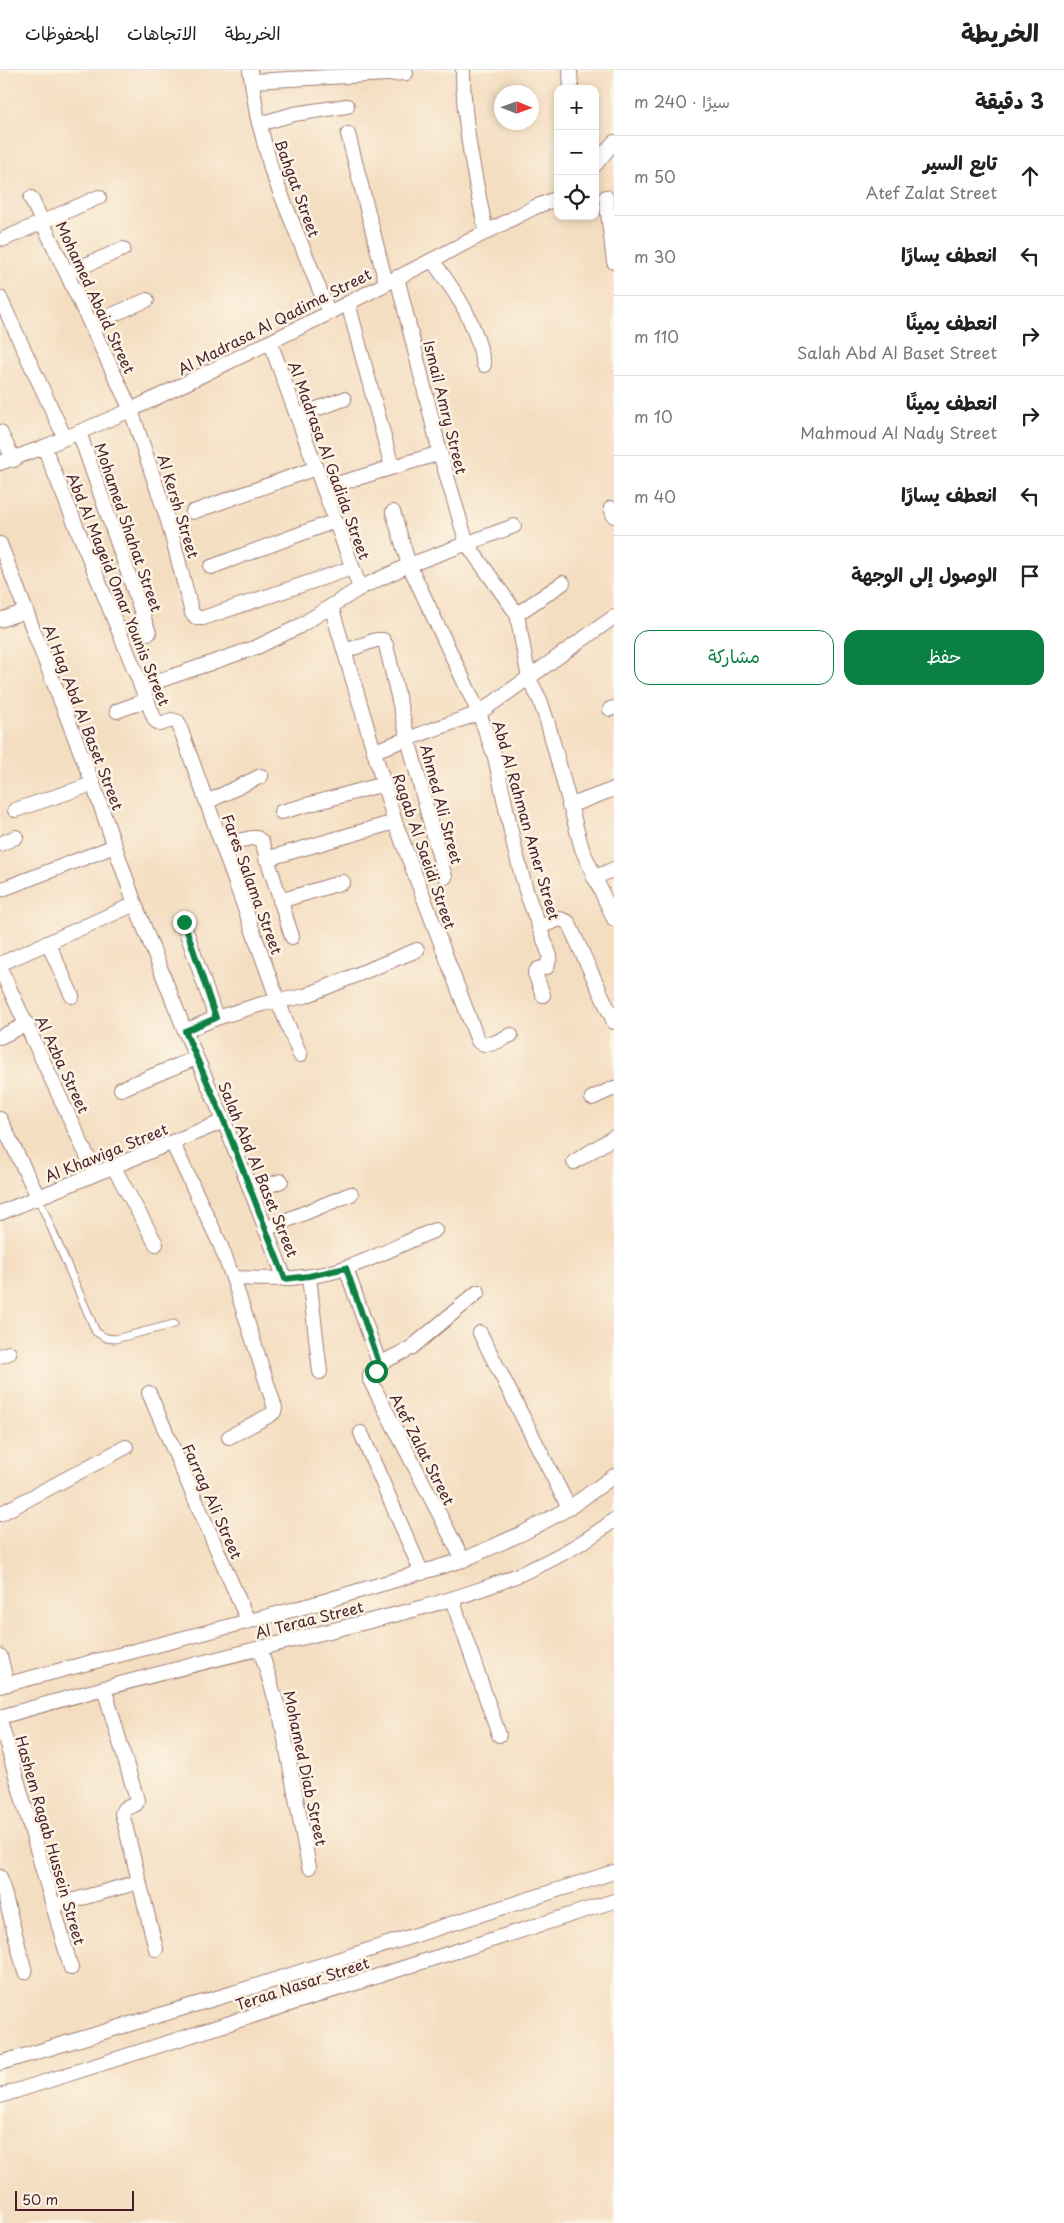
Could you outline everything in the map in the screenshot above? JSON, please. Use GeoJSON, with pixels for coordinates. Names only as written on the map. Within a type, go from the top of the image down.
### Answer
{"type":"FeatureCollection","features":[{"type":"Feature","properties":{"kind":"street"},"geometry":{"type":"LineString","coordinates":[[463,70],[469,152],[486,232]]}},
{"type":"Feature","properties":{"kind":"street"},"geometry":{"type":"LineString","coordinates":[[570,70],[571,85]]}},
{"type":"Feature","properties":{"kind":"street"},"geometry":{"type":"LineString","coordinates":[[251,75],[406,73]]}},
{"type":"Feature","properties":{"kind":"street","name":"Bahgat Street"},"geometry":{"type":"LineString","coordinates":[[251,75],[259,124],[272,172],[329,313]]}},
{"type":"Feature","properties":{"kind":"street"},"geometry":{"type":"LineString","coordinates":[[259,124],[294,114],[347,106]]}},
{"type":"Feature","properties":{"kind":"street","name":"Ismail Amry Street"},"geometry":{"type":"LineString","coordinates":[[348,134],[392,280],[467,544]]}},
{"type":"Feature","properties":{"kind":"street"},"geometry":{"type":"LineString","coordinates":[[599,160],[614,142]]}},
{"type":"Feature","properties":{"kind":"street"},"geometry":{"type":"LineString","coordinates":[[605,197],[614,262]]}},
{"type":"Feature","properties":{"kind":"street","name":"Mohamed Abaid Street"},"geometry":{"type":"LineString","coordinates":[[31,198],[131,410]]}},
{"type":"Feature","properties":{"kind":"street"},"geometry":{"type":"LineString","coordinates":[[4,239],[99,198]]}},
{"type":"Feature","properties":{"kind":"street","name":"Al Madrasa Al Qadima Street"},"geometry":{"type":"LineString","coordinates":[[0,463],[14,460],[44,448],[131,410],[554,200]]}},
{"type":"Feature","properties":{"kind":"street"},"geometry":{"type":"LineString","coordinates":[[67,273],[123,249]]}},
{"type":"Feature","properties":{"kind":"street"},"geometry":{"type":"LineString","coordinates":[[432,260],[466,308],[480,343],[484,365]]}},
{"type":"Feature","properties":{"kind":"street"},"geometry":{"type":"LineString","coordinates":[[0,298],[65,438]]}},
{"type":"Feature","properties":{"kind":"street"},"geometry":{"type":"LineString","coordinates":[[91,324],[147,300]]}},
{"type":"Feature","properties":{"kind":"street"},"geometry":{"type":"LineString","coordinates":[[348,303],[392,468]]}},
{"type":"Feature","properties":{"kind":"street","name":"Al Madrasa Al Gadida Street"},"geometry":{"type":"LineString","coordinates":[[270,342],[360,588]]}},
{"type":"Feature","properties":{"kind":"street"},"geometry":{"type":"LineString","coordinates":[[297,416],[344,399]]}},
{"type":"Feature","properties":{"kind":"street","name":"Al Kersh Street"},"geometry":{"type":"LineString","coordinates":[[131,410],[168,521],[192,614],[197,618],[204,618],[352,568]]}},
{"type":"Feature","properties":{"kind":"street"},"geometry":{"type":"LineString","coordinates":[[0,432],[14,460]]}},
{"type":"Feature","properties":{"kind":"street","name":"Mohamed Shahat Street"},"geometry":{"type":"LineString","coordinates":[[79,432],[149,633]]}},
{"type":"Feature","properties":{"kind":"street","name":"Abd Al Mageid Omar Younis Street"},"geometry":{"type":"LineString","coordinates":[[44,448],[157,723],[172,720],[178,722]]}},
{"type":"Feature","properties":{"kind":"street"},"geometry":{"type":"LineString","coordinates":[[324,488],[440,453]]}},
{"type":"Feature","properties":{"kind":"street"},"geometry":{"type":"LineString","coordinates":[[192,512],[316,468]]}},
{"type":"Feature","properties":{"kind":"street","name":"Abd Al Rahman Amer Street"},"geometry":{"type":"LineString","coordinates":[[392,512],[409,565],[480,713],[495,757],[515,850],[527,894],[550,956],[547,967],[538,969],[535,973],[543,995]]}},
{"type":"Feature","properties":{"kind":"street"},"geometry":{"type":"LineString","coordinates":[[211,567],[335,520]]}},
{"type":"Feature","properties":{"kind":"street"},"geometry":{"type":"LineString","coordinates":[[117,711],[144,694],[250,650],[298,627],[360,588],[409,565],[514,526]]}},
{"type":"Feature","properties":{"kind":"street","name":"Al Hag Abd Al Baset Street"},"geometry":{"type":"LineString","coordinates":[[0,544],[3,565],[26,611],[93,784],[134,904]]}},
{"type":"Feature","properties":{"kind":"street"},"geometry":{"type":"LineString","coordinates":[[467,544],[517,614],[529,679],[540,700],[548,724],[582,849],[614,919]]}},
{"type":"Feature","properties":{"kind":"street"},"geometry":{"type":"LineString","coordinates":[[517,614],[563,583]]}},
{"type":"Feature","properties":{"kind":"street","name":"Ragab Al Saeidi Street"},"geometry":{"type":"LineString","coordinates":[[331,606],[395,822],[478,1040],[488,1045],[511,1034]]}},
{"type":"Feature","properties":{"kind":"street"},"geometry":{"type":"LineString","coordinates":[[0,620],[26,611]]}},
{"type":"Feature","properties":{"kind":"street"},"geometry":{"type":"LineString","coordinates":[[374,751],[480,713],[614,617]]}},
{"type":"Feature","properties":{"kind":"street","name":"Ahmed Ali Street"},"geometry":{"type":"LineString","coordinates":[[345,650],[376,640],[383,640],[386,645],[408,739],[445,877]]}},
{"type":"Feature","properties":{"kind":"street","name":"Fares Salama Street"},"geometry":{"type":"LineString","coordinates":[[178,722],[278,1001],[300,1056]]}},
{"type":"Feature","properties":{"kind":"street"},"geometry":{"type":"LineString","coordinates":[[207,802],[261,776]]}},
{"type":"Feature","properties":{"kind":"street"},"geometry":{"type":"LineString","coordinates":[[15,810],[93,784]]}},
{"type":"Feature","properties":{"kind":"street"},"geometry":{"type":"LineString","coordinates":[[281,812],[384,784]]}},
{"type":"Feature","properties":{"kind":"street"},"geometry":{"type":"LineString","coordinates":[[569,806],[614,790]]}},
{"type":"Feature","properties":{"kind":"street"},"geometry":{"type":"LineString","coordinates":[[266,859],[395,822]]}},
{"type":"Feature","properties":{"kind":"street"},"geometry":{"type":"LineString","coordinates":[[0,844],[16,837]]}},
{"type":"Feature","properties":{"kind":"street"},"geometry":{"type":"LineString","coordinates":[[222,844],[257,838],[262,842],[292,937]]}},
{"type":"Feature","properties":{"kind":"street"},"geometry":{"type":"LineString","coordinates":[[0,890],[115,846]]}},
{"type":"Feature","properties":{"kind":"street"},"geometry":{"type":"LineString","coordinates":[[594,878],[614,869]]}},
{"type":"Feature","properties":{"kind":"street"},"geometry":{"type":"LineString","coordinates":[[280,901],[343,882]]}},
{"type":"Feature","properties":{"kind":"street"},"geometry":{"type":"LineString","coordinates":[[0,964],[134,904]]}},
{"type":"Feature","properties":{"kind":"street","name":"Salah Abd Al Baset Street"},"geometry":{"type":"LineString","coordinates":[[134,904],[196,1058],[224,1121],[285,1279]]}},
{"type":"Feature","properties":{"kind":"street"},"geometry":{"type":"LineString","coordinates":[[539,927],[560,919],[568,922],[614,1022]]}},
{"type":"Feature","properties":{"kind":"street"},"geometry":{"type":"LineString","coordinates":[[184,922],[216,1018]]}},
{"type":"Feature","properties":{"kind":"street"},"geometry":{"type":"LineString","coordinates":[[48,943],[72,996]]}},
{"type":"Feature","properties":{"kind":"street"},"geometry":{"type":"LineString","coordinates":[[185,1031],[216,1018],[278,1001],[305,996],[417,950]]}},
{"type":"Feature","properties":{"kind":"street","name":"Al Azba Street"},"geometry":{"type":"LineString","coordinates":[[0,968],[95,1173]]}},
{"type":"Feature","properties":{"kind":"street"},"geometry":{"type":"LineString","coordinates":[[0,1037],[26,1024]]}},
{"type":"Feature","properties":{"kind":"street"},"geometry":{"type":"LineString","coordinates":[[121,1089],[196,1058]]}},
{"type":"Feature","properties":{"kind":"street"},"geometry":{"type":"LineString","coordinates":[[592,1098],[614,1088]]}},
{"type":"Feature","properties":{"kind":"street"},"geometry":{"type":"LineString","coordinates":[[0,1119],[38,1197]]}},
{"type":"Feature","properties":{"kind":"street","name":"Al Khawiga Street"},"geometry":{"type":"LineString","coordinates":[[0,1213],[224,1121]]}},
{"type":"Feature","properties":{"kind":"street"},"geometry":{"type":"LineString","coordinates":[[574,1162],[614,1137]]}},
{"type":"Feature","properties":{"kind":"street"},"geometry":{"type":"LineString","coordinates":[[172,1142],[220,1244],[233,1278],[273,1403],[274,1412],[229,1437]]}},
{"type":"Feature","properties":{"kind":"street"},"geometry":{"type":"LineString","coordinates":[[113,1166],[156,1244]]}},
{"type":"Feature","properties":{"kind":"street"},"geometry":{"type":"LineString","coordinates":[[251,1192],[281,1181]]}},
{"type":"Feature","properties":{"kind":"street"},"geometry":{"type":"LineString","coordinates":[[266,1229],[351,1194]]}},
{"type":"Feature","properties":{"kind":"street"},"geometry":{"type":"LineString","coordinates":[[233,1278],[285,1279],[346,1268],[435,1230]]}},
{"type":"Feature","properties":{"kind":"street"},"geometry":{"type":"LineString","coordinates":[[346,1268],[379,1364],[412,1348],[478,1292]]}},
{"type":"Feature","properties":{"kind":"street"},"geometry":{"type":"LineString","coordinates":[[309,1276],[320,1372]]}},
{"type":"Feature","properties":{"kind":"street"},"geometry":{"type":"LineString","coordinates":[[480,1333],[569,1508]]}},
{"type":"Feature","properties":{"kind":"street","name":"Atef Zalat Street"},"geometry":{"type":"LineString","coordinates":[[379,1364],[376,1371],[370,1375],[370,1380],[463,1560]]}},
{"type":"Feature","properties":{"kind":"street","name":"Farrag Ali Street"},"geometry":{"type":"LineString","coordinates":[[148,1393],[248,1621]]}},
{"type":"Feature","properties":{"kind":"street"},"geometry":{"type":"LineString","coordinates":[[361,1434],[422,1573]]}},
{"type":"Feature","properties":{"kind":"street"},"geometry":{"type":"LineString","coordinates":[[0,1514],[126,1447]]}},
{"type":"Feature","properties":{"kind":"street","name":"Al Teraa Street"},"geometry":{"type":"LineString","coordinates":[[0,1656],[3,1685],[422,1573],[463,1560],[526,1532],[569,1508],[614,1476]]}},
{"type":"Feature","properties":{"kind":"street","name":"Al Teraa Street"},"geometry":{"type":"LineString","coordinates":[[0,1718],[104,1688],[468,1594],[544,1563],[595,1535],[614,1520]]}},
{"type":"Feature","properties":{"kind":"street"},"geometry":{"type":"LineString","coordinates":[[452,1599],[499,1735]]}},
{"type":"Feature","properties":{"kind":"street","name":"Mohamed Diab Street"},"geometry":{"type":"LineString","coordinates":[[260,1648],[281,1718],[309,1867]]}},
{"type":"Feature","properties":{"kind":"street"},"geometry":{"type":"LineString","coordinates":[[104,1688],[137,1800],[136,1804],[124,1809],[122,1813],[156,1949]]}},
{"type":"Feature","properties":{"kind":"street","name":"Hashem Ragab Hussein Street"},"geometry":{"type":"LineString","coordinates":[[0,1718],[71,1968]]}},
{"type":"Feature","properties":{"kind":"street","name":"Teraa Nasar Street"},"geometry":{"type":"LineString","coordinates":[[0,2063],[230,1994],[614,1872]]}},
{"type":"Feature","properties":{"kind":"street"},"geometry":{"type":"LineString","coordinates":[[0,1877],[25,1972]]}},
{"type":"Feature","properties":{"kind":"street"},"geometry":{"type":"LineString","coordinates":[[53,1906],[139,1882]]}},
{"type":"Feature","properties":{"kind":"street","name":"Teraa Nasar Street"},"geometry":{"type":"LineString","coordinates":[[0,2096],[614,1901]]}},
{"type":"Feature","properties":{"kind":"lane"},"geometry":{"type":"LineString","coordinates":[[38,1197],[96,1332],[106,1338],[115,1339],[174,1324]]}},
{"type":"Feature","properties":{"kind":"route"},"geometry":{"type":"LineString","coordinates":[[184,922],[216,1018],[185,1031],[224,1121],[285,1279],[328,1273],[346,1268],[378,1360],[379,1364],[376,1371]]}}]}
